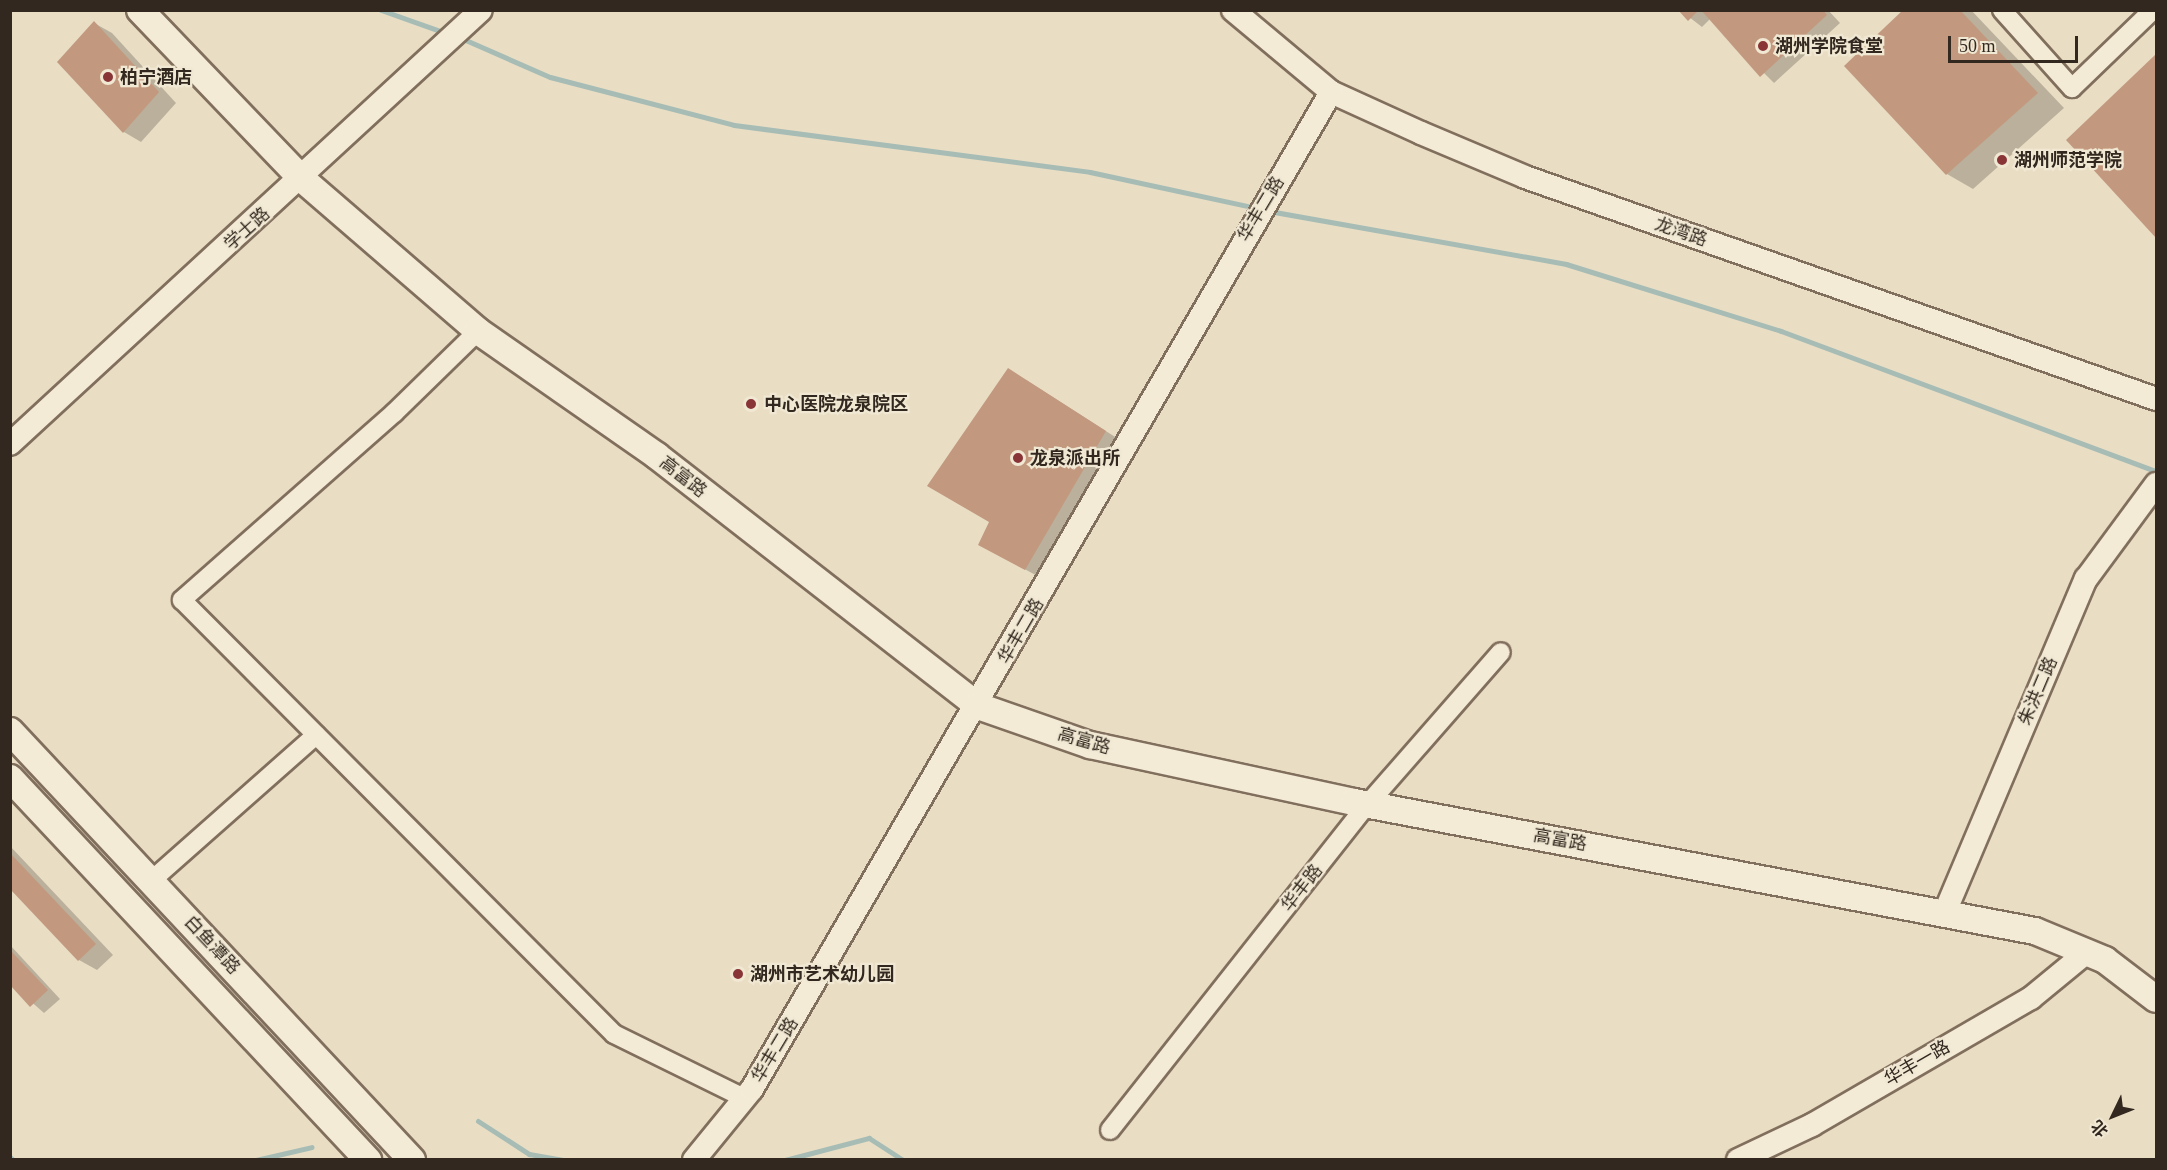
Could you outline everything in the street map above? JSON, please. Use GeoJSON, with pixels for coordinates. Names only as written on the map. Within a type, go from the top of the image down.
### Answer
{"type":"FeatureCollection","features":[{"type":"Feature","properties":{"kind":"main road","name":"高富路"},"geometry":{"type":"LineString","coordinates":[[140,10],[302,179],[478,331],[657,456],[978,706],[1090,745],[1367,805],[1945,912],[2034,931],[2087,952],[2157,999]]}},
{"type":"Feature","properties":{"kind":"main road","name":"白鱼潭路"},"geometry":{"type":"LineString","coordinates":[[10,731],[412,1160]]}},
{"type":"Feature","properties":{"kind":"main road","name":"白鱼潭路"},"geometry":{"type":"LineString","coordinates":[[10,778],[368,1160]]}},
{"type":"Feature","properties":{"kind":"street","name":"龙湾路"},"geometry":{"type":"LineString","coordinates":[[1233,10],[1331,92],[1525,177],[2157,399]]}},
{"type":"Feature","properties":{"kind":"street"},"geometry":{"type":"LineString","coordinates":[[2002,10],[2072,88],[2153,10]]}},
{"type":"Feature","properties":{"kind":"street","name":"学士路"},"geometry":{"type":"LineString","coordinates":[[10,444],[302,179],[477,14]]}},
{"type":"Feature","properties":{"kind":"street","name":"华丰二路"},"geometry":{"type":"LineString","coordinates":[[694,1160],[744,1098],[978,706],[1249,229],[1331,92]]}},
{"type":"Feature","properties":{"kind":"street"},"geometry":{"type":"LineString","coordinates":[[478,331],[394,413],[182,600],[614,1034],[744,1098]]}},
{"type":"Feature","properties":{"kind":"street","name":"朱洪二路"},"geometry":{"type":"LineString","coordinates":[[1945,912],[2086,579],[2152,490]]}},
{"type":"Feature","properties":{"kind":"street","name":"华丰路"},"geometry":{"type":"LineString","coordinates":[[1110,1130],[1367,805],[1501,652]]}},
{"type":"Feature","properties":{"kind":"street"},"geometry":{"type":"LineString","coordinates":[[152,880],[316,735]]}},
{"type":"Feature","properties":{"kind":"street","name":"华丰一路"},"geometry":{"type":"LineString","coordinates":[[1738,1160],[1812,1125],[2031,998],[2087,952]]}},
{"type":"Feature","properties":{"kind":"building"},"geometry":{"type":"Polygon","coordinates":[[[1678,10],[1699,10],[1688,21],[1678,10]]]}},
{"type":"Feature","properties":{"kind":"building","name":"湖州学院食堂"},"geometry":{"type":"Polygon","coordinates":[[[1701,10],[1823,10],[1827,15],[1760,77],[1701,10]]]}},
{"type":"Feature","properties":{"kind":"building"},"geometry":{"type":"Polygon","coordinates":[[[1903,10],[1960,10],[2038,93],[1946,175],[1844,66],[1903,10]]]}},
{"type":"Feature","properties":{"kind":"building","name":"柏宁酒店"},"geometry":{"type":"Polygon","coordinates":[[[94,21],[159,92],[123,133],[57,62],[94,21]]]}},
{"type":"Feature","properties":{"kind":"building"},"geometry":{"type":"Polygon","coordinates":[[[2156,54],[2156,238],[2066,140],[2156,54]]]}},
{"type":"Feature","properties":{"kind":"building","name":"龙泉派出所"},"geometry":{"type":"Polygon","coordinates":[[[1008,368],[1106,431],[1025,570],[978,545],[989,522],[927,486],[1008,368]]]}},
{"type":"Feature","properties":{"kind":"building"},"geometry":{"type":"Polygon","coordinates":[[[10,853],[96,944],[78,961],[10,889],[10,853]]]}},
{"type":"Feature","properties":{"kind":"building"},"geometry":{"type":"Polygon","coordinates":[[[10,950],[48,990],[30,1007],[10,985],[10,950]]]}},
{"type":"Feature","properties":{"kind":"waterway"},"geometry":{"type":"LineString","coordinates":[[381,10],[446,33]]}},
{"type":"Feature","properties":{"kind":"waterway"},"geometry":{"type":"LineString","coordinates":[[461,38],[550,77],[734,125],[1090,172],[1257,208]]}},
{"type":"Feature","properties":{"kind":"waterway"},"geometry":{"type":"LineString","coordinates":[[1269,211],[1566,264],[1781,331],[2156,471]]}},
{"type":"Feature","properties":{"kind":"waterway"},"geometry":{"type":"LineString","coordinates":[[478,1121],[529,1154],[564,1160]]}},
{"type":"Feature","properties":{"kind":"waterway"},"geometry":{"type":"LineString","coordinates":[[785,1160],[869,1138],[903,1160]]}},
{"type":"Feature","properties":{"kind":"waterway"},"geometry":{"type":"LineString","coordinates":[[256,1160],[312,1147]]}},
{"type":"Feature","properties":{"kind":"waterway"},"geometry":{"type":"LineString","coordinates":[[10,1157],[13,1160]]}},
{"type":"Feature","properties":{"kind":"place","name":"湖州学院食堂"},"geometry":{"type":"Point","coordinates":[1763,46]}},
{"type":"Feature","properties":{"kind":"place","name":"柏宁酒店"},"geometry":{"type":"Point","coordinates":[108,77]}},
{"type":"Feature","properties":{"kind":"place","name":"湖州师范学院"},"geometry":{"type":"Point","coordinates":[2002,160]}},
{"type":"Feature","properties":{"kind":"place","name":"中心医院龙泉院区"},"geometry":{"type":"Point","coordinates":[751,404]}},
{"type":"Feature","properties":{"kind":"place","name":"龙泉派出所"},"geometry":{"type":"Point","coordinates":[1018,458]}},
{"type":"Feature","properties":{"kind":"place","name":"湖州市艺术幼儿园"},"geometry":{"type":"Point","coordinates":[738,974]}}]}
